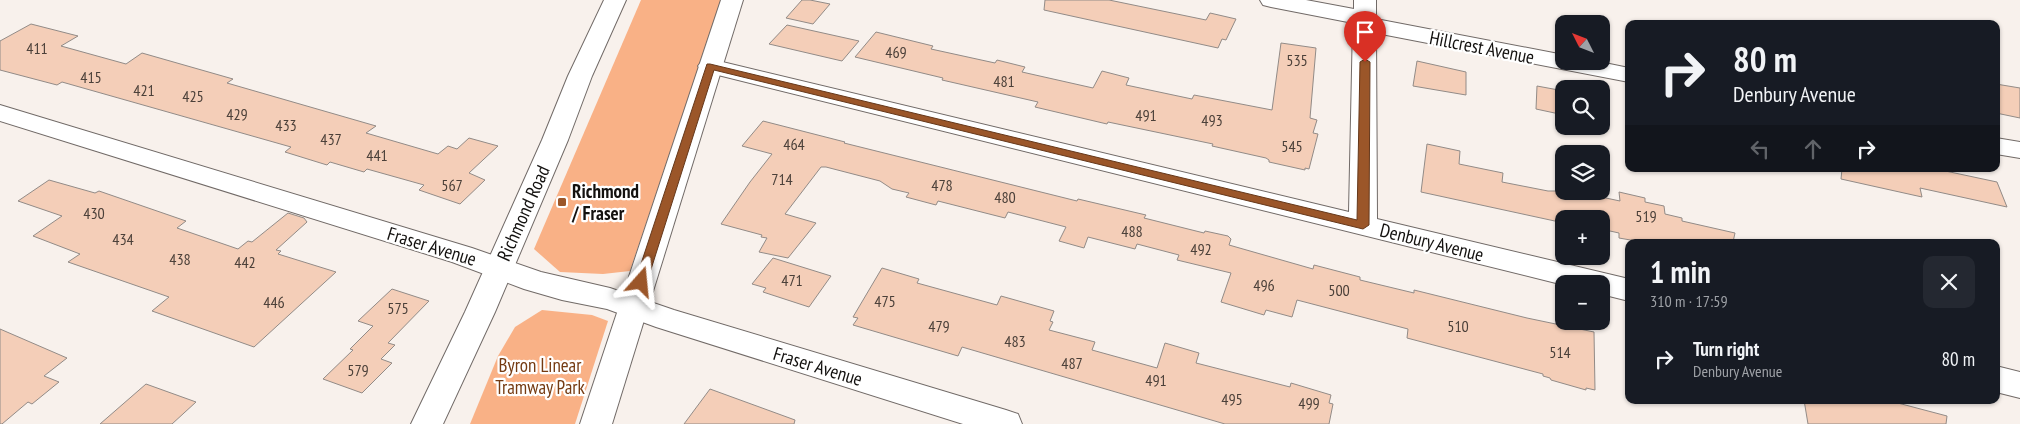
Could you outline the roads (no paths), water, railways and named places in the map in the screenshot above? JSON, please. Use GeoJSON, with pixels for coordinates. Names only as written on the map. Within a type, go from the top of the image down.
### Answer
{"type":"FeatureCollection","features":[{"type":"Feature","properties":{"kind":"street","name":"Richmond Road"},"geometry":{"type":"LineString","coordinates":[[427,424],[480,312],[555,140],[580,76],[615,0]]}},
{"type":"Feature","properties":{"kind":"street"},"geometry":{"type":"LineString","coordinates":[[596,424],[732,0]]}},
{"type":"Feature","properties":{"kind":"street","name":"Hillcrest Avenue"},"geometry":{"type":"LineString","coordinates":[[1271,0],[1365,14],[1625,74]]}},
{"type":"Feature","properties":{"kind":"street"},"geometry":{"type":"LineString","coordinates":[[1363,225],[1365,14]]}},
{"type":"Feature","properties":{"kind":"street","name":"Denbury Avenue"},"geometry":{"type":"LineString","coordinates":[[710,66],[1625,289]]}},
{"type":"Feature","properties":{"kind":"street","name":"Fraser Avenue"},"geometry":{"type":"LineString","coordinates":[[0,113],[498,267],[534,281],[610,299],[632,308],[1006,424]]}},
{"type":"Feature","properties":{"kind":"street"},"geometry":{"type":"LineString","coordinates":[[2000,147],[2020,150]]}},
{"type":"Feature","properties":{"kind":"street"},"geometry":{"type":"LineString","coordinates":[[2000,380],[2020,385]]}},
{"type":"Feature","properties":{"kind":"place","name":"Richmond / Fraser"},"geometry":{"type":"Point","coordinates":[562,202]}},
{"type":"Feature","properties":{"kind":"park label","name":"Byron Linear Tramway Park"},"geometry":{"type":"Point","coordinates":[540,376]}}]}
